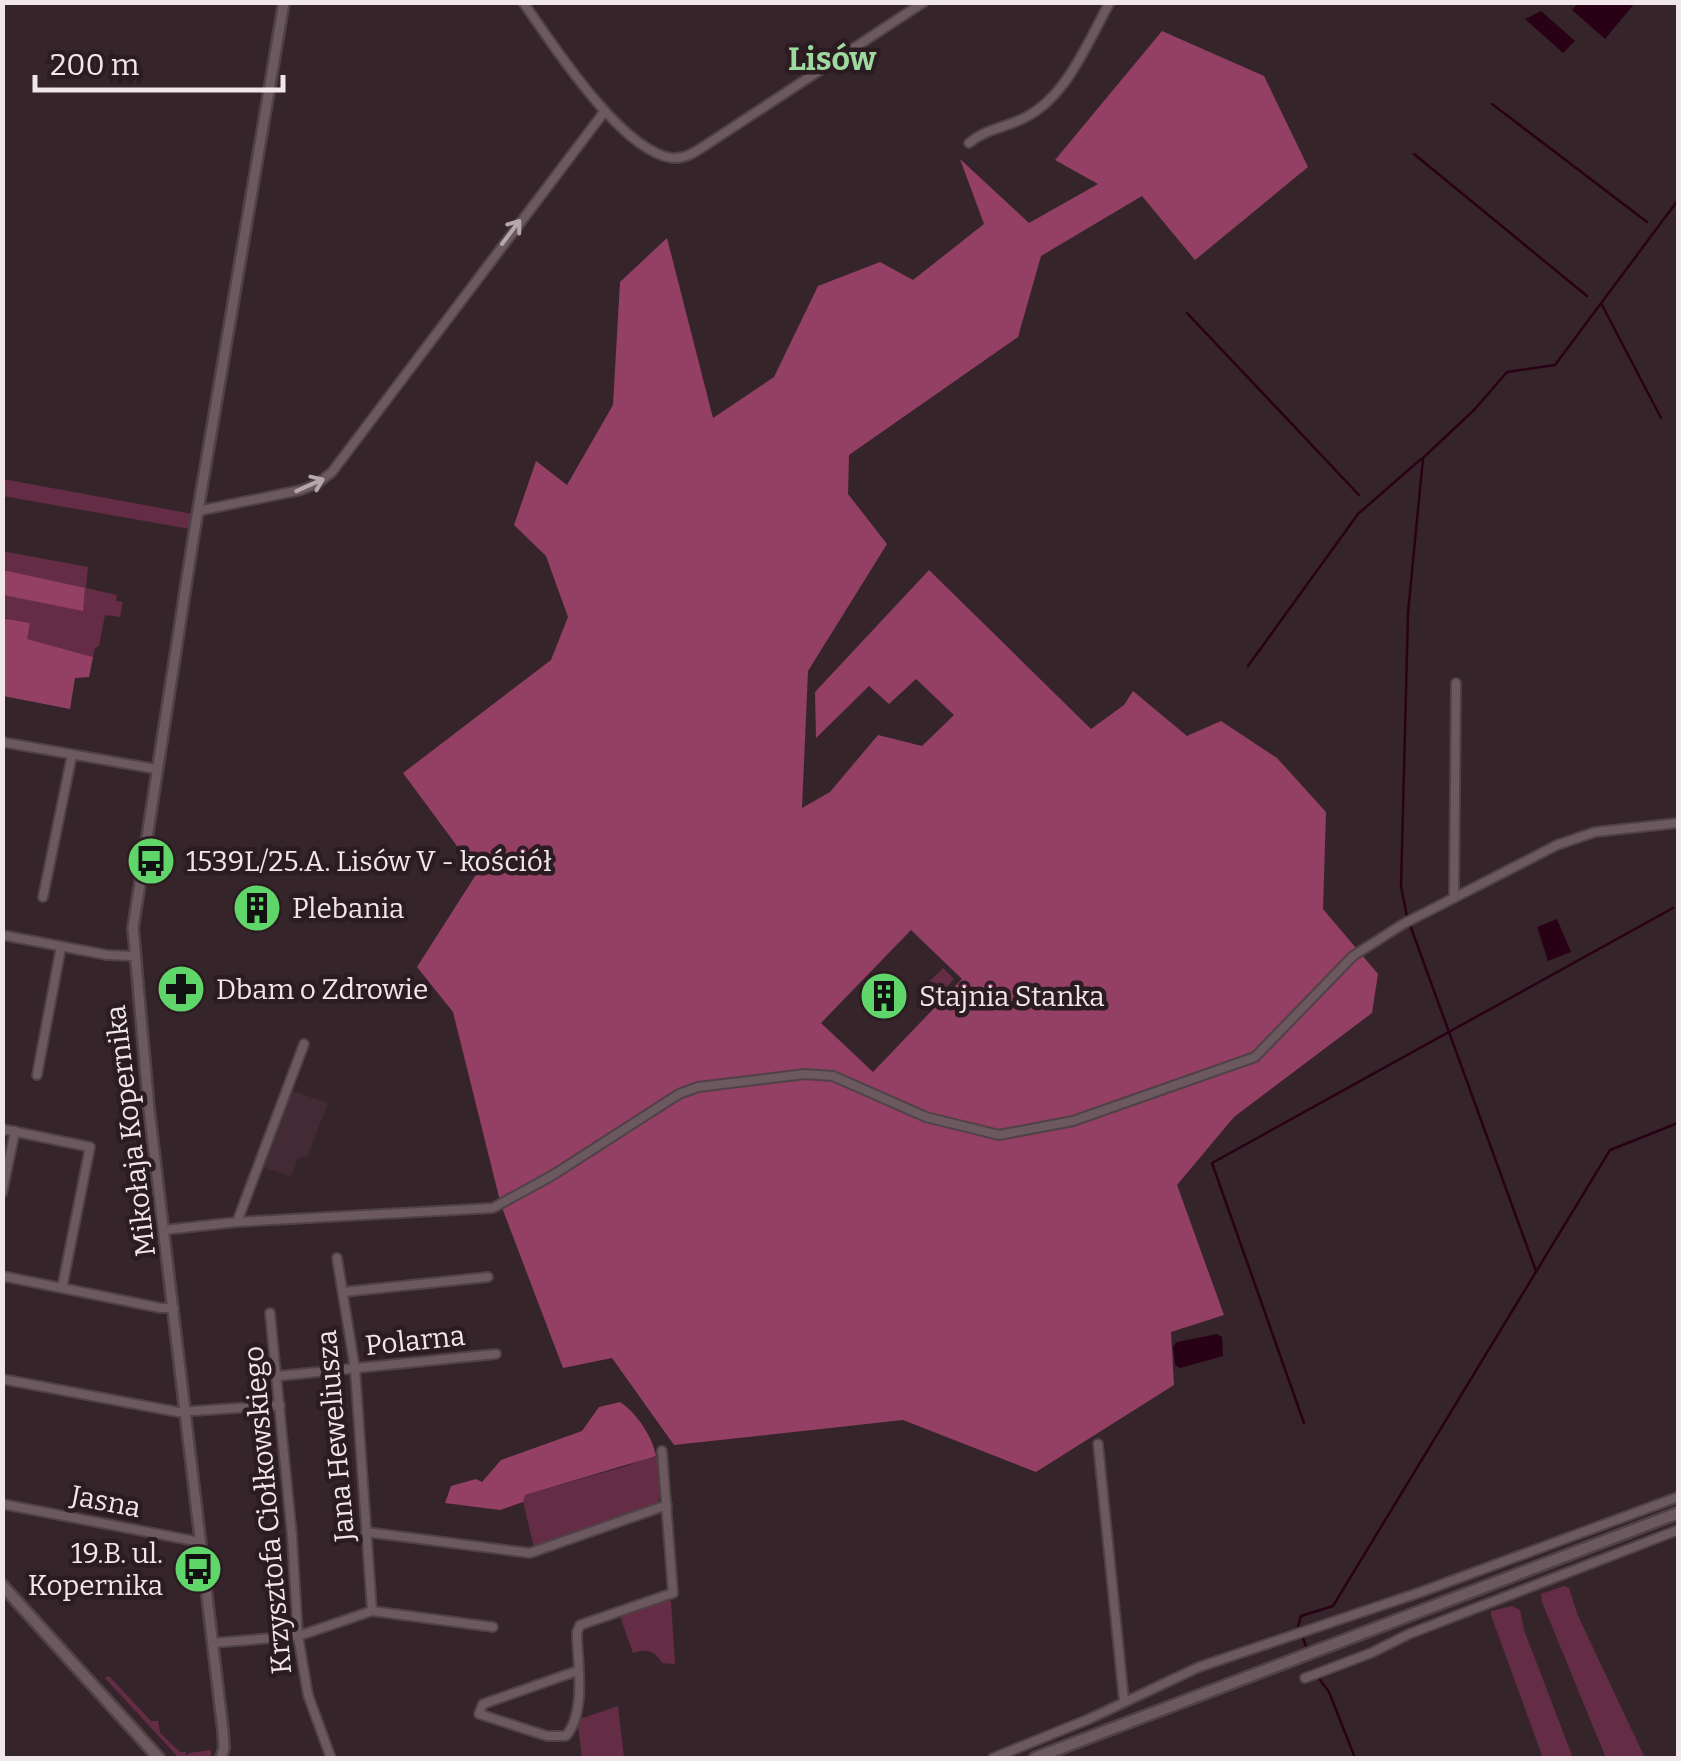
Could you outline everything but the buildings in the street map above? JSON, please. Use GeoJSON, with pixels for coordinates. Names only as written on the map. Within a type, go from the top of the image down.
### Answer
{"type":"FeatureCollection","features":[{"type":"Feature","properties":{"kind":"main road"},"geometry":{"type":"LineString","coordinates":[[1036,1758],[1678,1513]]}},
{"type":"Feature","properties":{"kind":"main road"},"geometry":{"type":"LineString","coordinates":[[2,1586],[160,1758]]}},
{"type":"Feature","properties":{"kind":"street","name":"Mikołaja Kopernika"},"geometry":{"type":"LineString","coordinates":[[225,1755],[133,956],[136,896],[284,2]]}},
{"type":"Feature","properties":{"kind":"street"},"geometry":{"type":"LineString","coordinates":[[523,2],[604,112],[662,155],[673,158],[692,154],[924,2]]}},
{"type":"Feature","properties":{"kind":"street"},"geometry":{"type":"LineString","coordinates":[[969,143],[991,128],[1025,118],[1059,91],[1110,2]]}},
{"type":"Feature","properties":{"kind":"street"},"geometry":{"type":"LineString","coordinates":[[198,511],[309,487],[332,472],[604,112]]}},
{"type":"Feature","properties":{"kind":"street"},"geometry":{"type":"LineString","coordinates":[[1454,898],[1456,683]]}},
{"type":"Feature","properties":{"kind":"street"},"geometry":{"type":"LineString","coordinates":[[2,742],[156,770]]}},
{"type":"Feature","properties":{"kind":"street"},"geometry":{"type":"LineString","coordinates":[[43,897],[72,755]]}},
{"type":"Feature","properties":{"kind":"street"},"geometry":{"type":"LineString","coordinates":[[164,1230],[237,1222],[492,1208],[553,1175],[679,1094],[806,1074],[833,1076],[926,1116],[999,1135],[1074,1121],[1254,1057],[1354,956],[1403,924],[1557,845],[1595,832],[1678,823]]}},
{"type":"Feature","properties":{"kind":"street"},"geometry":{"type":"LineString","coordinates":[[2,935],[133,956]]}},
{"type":"Feature","properties":{"kind":"street"},"geometry":{"type":"LineString","coordinates":[[36,1075],[61,946]]}},
{"type":"Feature","properties":{"kind":"street"},"geometry":{"type":"LineString","coordinates":[[237,1222],[304,1044]]}},
{"type":"Feature","properties":{"kind":"street"},"geometry":{"type":"LineString","coordinates":[[2,1129],[90,1147],[62,1288]]}},
{"type":"Feature","properties":{"kind":"street"},"geometry":{"type":"LineString","coordinates":[[2,1193],[15,1131]]}},
{"type":"Feature","properties":{"kind":"street","name":"Jana Heweliusza"},"geometry":{"type":"LineString","coordinates":[[337,1258],[354,1369],[372,1610]]}},
{"type":"Feature","properties":{"kind":"street"},"geometry":{"type":"LineString","coordinates":[[2,1276],[174,1308]]}},
{"type":"Feature","properties":{"kind":"street"},"geometry":{"type":"LineString","coordinates":[[343,1292],[488,1278]]}},
{"type":"Feature","properties":{"kind":"street","name":"Krzysztofa Ciołkowskiego"},"geometry":{"type":"LineString","coordinates":[[270,1312],[298,1636],[308,1695],[331,1758]]}},
{"type":"Feature","properties":{"kind":"street","name":"Polarna"},"geometry":{"type":"LineString","coordinates":[[278,1376],[496,1354]]}},
{"type":"Feature","properties":{"kind":"street"},"geometry":{"type":"LineString","coordinates":[[2,1379],[186,1412],[280,1405]]}},
{"type":"Feature","properties":{"kind":"street"},"geometry":{"type":"LineString","coordinates":[[1098,1444],[1124,1701]]}},
{"type":"Feature","properties":{"kind":"street"},"geometry":{"type":"LineString","coordinates":[[577,1672],[483,1704],[479,1714],[557,1738],[571,1730],[577,1705],[580,1625],[673,1593],[662,1451]]}},
{"type":"Feature","properties":{"kind":"street"},"geometry":{"type":"LineString","coordinates":[[993,1758],[1200,1667],[1290,1638],[1678,1496]]}},
{"type":"Feature","properties":{"kind":"street","name":"Jasna"},"geometry":{"type":"LineString","coordinates":[[2,1504],[200,1542]]}},
{"type":"Feature","properties":{"kind":"street"},"geometry":{"type":"LineString","coordinates":[[366,1532],[530,1553],[667,1506]]}},
{"type":"Feature","properties":{"kind":"street"},"geometry":{"type":"LineString","coordinates":[[1305,1678],[1678,1530]]}},
{"type":"Feature","properties":{"kind":"street"},"geometry":{"type":"LineString","coordinates":[[212,1644],[298,1636],[372,1610],[493,1626]]}},
{"type":"Feature","properties":{"kind":"street"},"geometry":{"type":"LineString","coordinates":[[1154,1687],[1163,1710]]}},
{"type":"Feature","properties":{"kind":"shaded area"},"geometry":{"type":"Polygon","coordinates":[[[1579,2],[1635,3],[1605,39],[1572,10],[1579,2]]]}},
{"type":"Feature","properties":{"kind":"shaded area"},"geometry":{"type":"Polygon","coordinates":[[[1541,11],[1575,41],[1563,53],[1525,19],[1541,11]]]}},
{"type":"Feature","properties":{"kind":"shaded area"},"geometry":{"type":"Polygon","coordinates":[[[1162,31],[1264,76],[1308,167],[1195,260],[1142,196],[1041,256],[1018,337],[849,455],[848,494],[887,544],[808,671],[802,808],[830,792],[878,735],[922,746],[954,715],[916,679],[889,704],[869,686],[816,738],[815,692],[929,570],[1091,729],[1124,705],[1133,691],[1187,736],[1221,721],[1277,758],[1326,812],[1323,909],[1378,974],[1372,1013],[1234,1117],[1177,1185],[1224,1315],[1171,1332],[1174,1385],[1036,1472],[903,1420],[674,1445],[612,1358],[563,1368],[501,1205],[453,1012],[417,967],[477,873],[403,773],[551,660],[568,617],[546,556],[514,525],[536,461],[567,485],[613,405],[620,282],[667,238],[713,418],[774,377],[818,286],[880,262],[913,280],[984,224],[960,159],[1029,223],[1098,184],[1055,160],[1162,31]],[[911,930],[821,1023],[873,1072],[962,979],[911,930]]]}},
{"type":"Feature","properties":{"kind":"shaded area"},"geometry":{"type":"Polygon","coordinates":[[[3,479],[193,514],[190,529],[3,496],[3,479]]]}},
{"type":"Feature","properties":{"kind":"shaded area"},"geometry":{"type":"Polygon","coordinates":[[[2,551],[88,567],[86,588],[117,595],[116,601],[123,602],[120,617],[105,615],[93,657],[26,639],[30,623],[3,618],[3,595],[82,610],[85,589],[3,570],[2,551]]]}},
{"type":"Feature","properties":{"kind":"shaded area"},"geometry":{"type":"Polygon","coordinates":[[[3,570],[85,588],[83,611],[3,595],[3,570]]]}},
{"type":"Feature","properties":{"kind":"shaded area"},"geometry":{"type":"Polygon","coordinates":[[[2,618],[30,623],[27,639],[93,657],[89,677],[75,678],[70,709],[3,696],[2,618]]]}},
{"type":"Feature","properties":{"kind":"shaded area"},"geometry":{"type":"Polygon","coordinates":[[[1557,919],[1571,952],[1548,961],[1537,927],[1557,919]]]}},
{"type":"Feature","properties":{"kind":"shaded area"},"geometry":{"type":"Polygon","coordinates":[[[943,968],[954,979],[941,993],[933,992],[926,985],[943,968]]]}},
{"type":"Feature","properties":{"kind":"shaded area"},"geometry":{"type":"Polygon","coordinates":[[[290,1090],[328,1103],[307,1157],[298,1158],[291,1177],[261,1166],[290,1090]]]}},
{"type":"Feature","properties":{"kind":"shaded area"},"geometry":{"type":"Polygon","coordinates":[[[1217,1334],[1222,1337],[1223,1356],[1180,1368],[1175,1365],[1173,1346],[1177,1342],[1217,1334]]]}},
{"type":"Feature","properties":{"kind":"shaded area"},"geometry":{"type":"Polygon","coordinates":[[[620,1402],[643,1426],[656,1456],[525,1495],[523,1502],[500,1510],[445,1503],[451,1486],[476,1479],[482,1482],[501,1460],[582,1431],[599,1407],[620,1402]]]}},
{"type":"Feature","properties":{"kind":"shaded area"},"geometry":{"type":"Polygon","coordinates":[[[652,1455],[658,1458],[661,1493],[657,1504],[534,1547],[524,1495],[627,1466],[652,1455]]]}},
{"type":"Feature","properties":{"kind":"shaded area"},"geometry":{"type":"Polygon","coordinates":[[[1564,1586],[1569,1588],[1578,1616],[1645,1758],[1606,1758],[1542,1602],[1541,1594],[1564,1586]]]}},
{"type":"Feature","properties":{"kind":"shaded area"},"geometry":{"type":"Polygon","coordinates":[[[664,1598],[671,1601],[675,1664],[662,1663],[650,1652],[633,1653],[621,1619],[624,1612],[664,1598]]]}},
{"type":"Feature","properties":{"kind":"shaded area"},"geometry":{"type":"Polygon","coordinates":[[[1512,1606],[1520,1610],[1573,1758],[1543,1758],[1491,1615],[1491,1611],[1512,1606]]]}},
{"type":"Feature","properties":{"kind":"shaded area"},"geometry":{"type":"Polygon","coordinates":[[[109,1676],[151,1721],[158,1721],[160,1733],[180,1752],[186,1752],[186,1756],[211,1750],[211,1758],[179,1758],[105,1678],[109,1676]]]}},
{"type":"Feature","properties":{"kind":"shaded area"},"geometry":{"type":"Polygon","coordinates":[[[618,1706],[624,1757],[582,1758],[577,1720],[618,1706]]]}},
{"type":"Feature","properties":{"kind":"waterway"},"geometry":{"type":"LineString","coordinates":[[1492,104],[1647,222]]}},
{"type":"Feature","properties":{"kind":"waterway"},"geometry":{"type":"LineString","coordinates":[[1414,154],[1587,296]]}},
{"type":"Feature","properties":{"kind":"waterway"},"geometry":{"type":"LineString","coordinates":[[1407,917],[1401,886],[1408,613],[1423,458],[1507,372],[1555,365],[1678,200]]}},
{"type":"Feature","properties":{"kind":"waterway"},"geometry":{"type":"LineString","coordinates":[[1602,305],[1661,418]]}},
{"type":"Feature","properties":{"kind":"waterway"},"geometry":{"type":"LineString","coordinates":[[1187,313],[1359,495]]}},
{"type":"Feature","properties":{"kind":"waterway"},"geometry":{"type":"LineString","coordinates":[[1248,666],[1358,514],[1421,459]]}},
{"type":"Feature","properties":{"kind":"waterway"},"geometry":{"type":"LineString","coordinates":[[1304,1423],[1212,1163],[1673,908]]}},
{"type":"Feature","properties":{"kind":"waterway"},"geometry":{"type":"LineString","coordinates":[[1410,925],[1536,1271]]}},
{"type":"Feature","properties":{"kind":"waterway"},"geometry":{"type":"LineString","coordinates":[[1308,1651],[1298,1626],[1301,1616],[1333,1606],[1610,1150],[1678,1123]]}},
{"type":"Feature","properties":{"kind":"waterway"},"geometry":{"type":"LineString","coordinates":[[1318,1677],[1329,1692],[1355,1758]]}},
{"type":"Feature","properties":{"kind":"place","name":"1539L/25.A. Lisów V - kościół"},"geometry":{"type":"Point","coordinates":[151,861]}},
{"type":"Feature","properties":{"kind":"place","name":"Plebania"},"geometry":{"type":"Point","coordinates":[257,908]}},
{"type":"Feature","properties":{"kind":"place","name":"Dbam o Zdrowie"},"geometry":{"type":"Point","coordinates":[181,989]}},
{"type":"Feature","properties":{"kind":"place","name":"Stajnia Stanka"},"geometry":{"type":"Point","coordinates":[884,996]}},
{"type":"Feature","properties":{"kind":"place","name":"19.B. ul. Kopernika"},"geometry":{"type":"Point","coordinates":[198,1569]}},
{"type":"Feature","properties":{"kind":"district","name":"Lisów"},"geometry":{"type":"Point","coordinates":[832,59]}}]}
